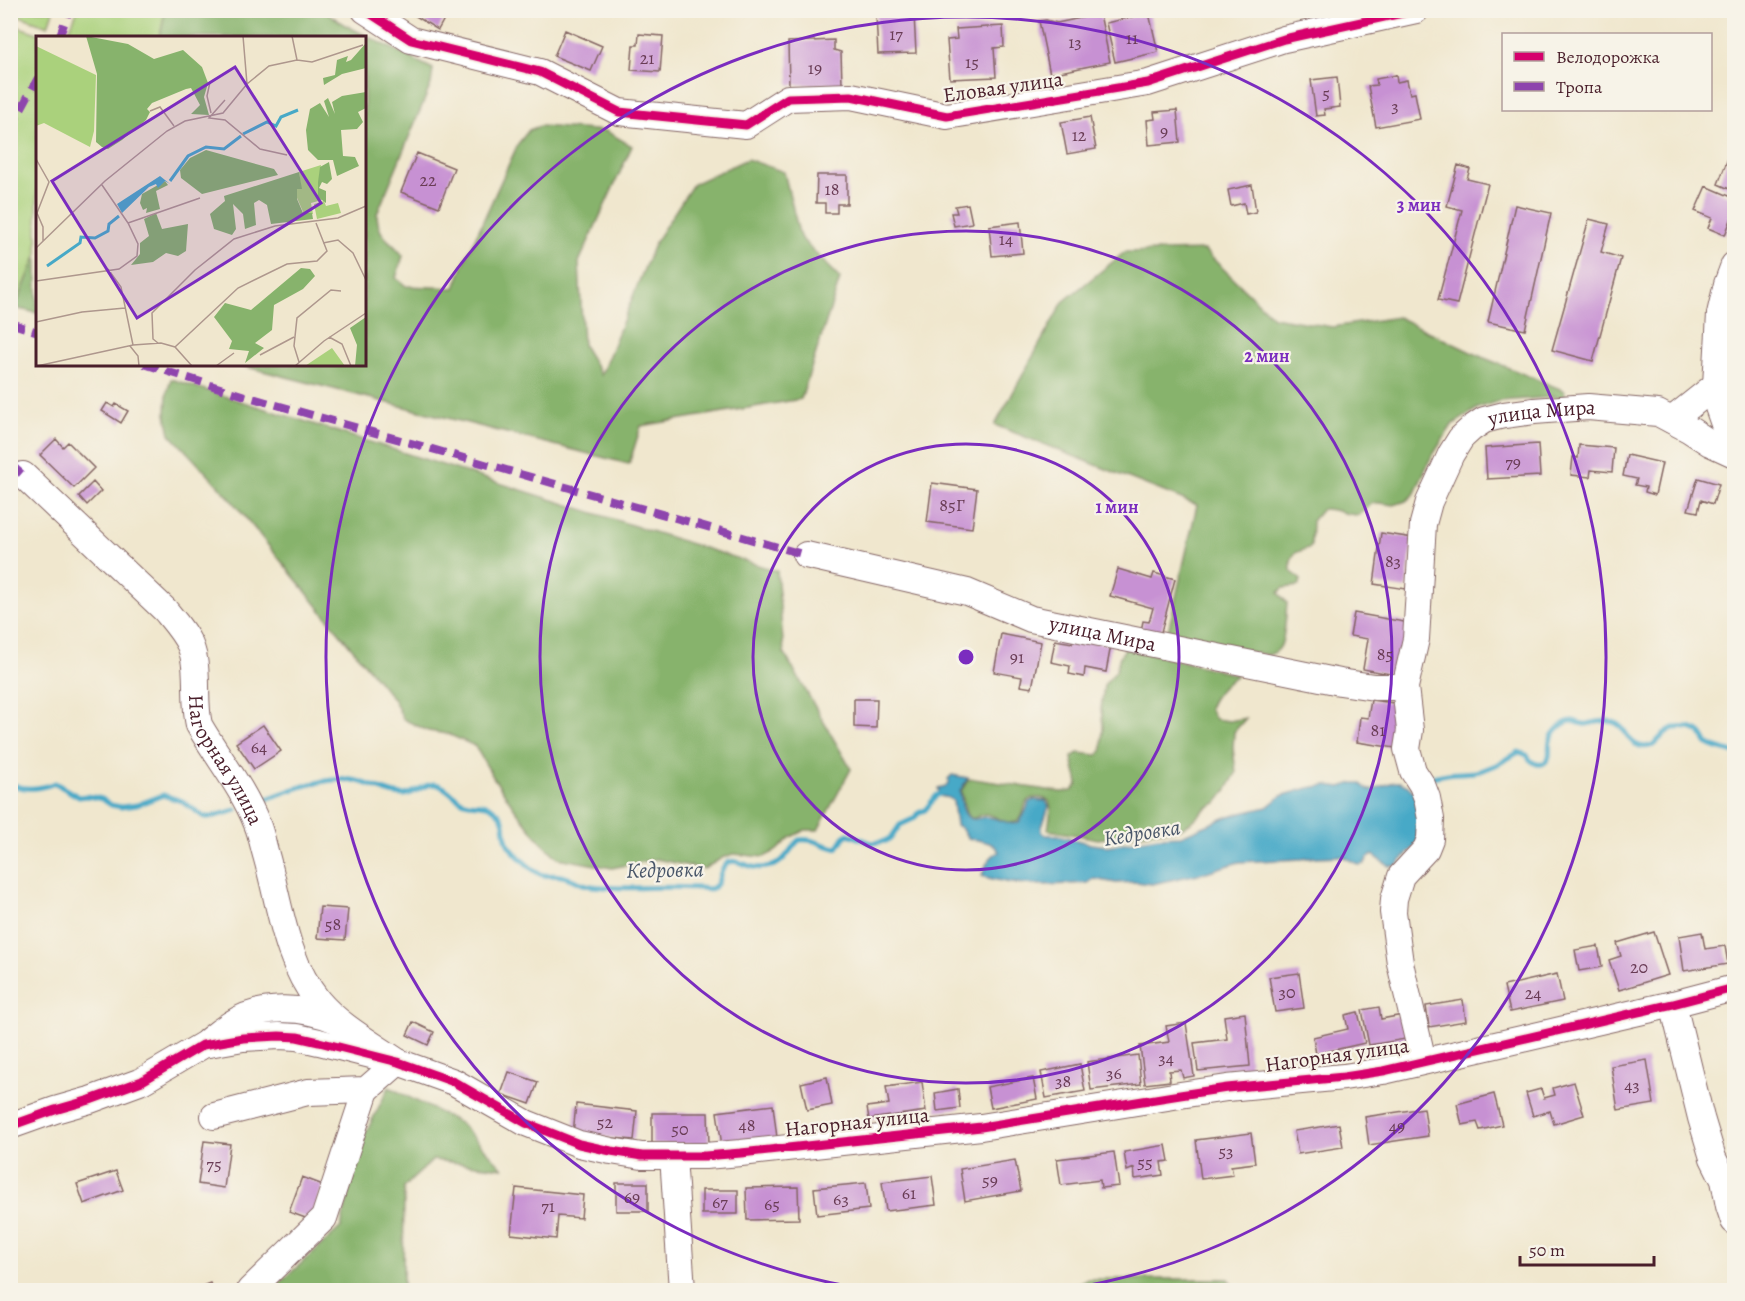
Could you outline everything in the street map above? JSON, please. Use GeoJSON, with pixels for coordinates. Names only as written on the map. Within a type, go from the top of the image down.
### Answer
{"type":"FeatureCollection","features":[{"type":"Feature","properties":{"kind":"street","name":"Еловая улица"},"geometry":{"type":"LineString","coordinates":[[366,10],[411,40],[540,72],[619,112],[746,125],[788,98],[851,96],[947,116],[1148,83],[1284,39],[1416,10]]}},
{"type":"Feature","properties":{"kind":"street"},"geometry":{"type":"LineString","coordinates":[[1734,265],[1720,314],[1716,385],[1718,407],[1734,447]]}},
{"type":"Feature","properties":{"kind":"street"},"geometry":{"type":"LineString","coordinates":[[1672,420],[1716,385]]}},
{"type":"Feature","properties":{"kind":"street","name":"улица Мира"},"geometry":{"type":"LineString","coordinates":[[1423,1061],[1400,963],[1393,912],[1394,899],[1401,876],[1426,849],[1430,839],[1431,819],[1427,798],[1413,771],[1407,749],[1410,730],[1405,687],[1416,639],[1423,524],[1429,501],[1451,454],[1461,438],[1484,420],[1534,411],[1588,407],[1658,413],[1734,454]]}},
{"type":"Feature","properties":{"kind":"street","name":"Нагорная улица"},"geometry":{"type":"LineString","coordinates":[[23,475],[165,610],[181,630],[192,655],[199,725],[241,791],[258,825],[283,923],[304,978],[319,1001],[341,1022],[398,1062]]}},
{"type":"Feature","properties":{"kind":"street","name":"улица Мира"},"geometry":{"type":"LineString","coordinates":[[806,555],[967,592],[1031,619],[1340,682],[1374,687],[1405,687]]}},
{"type":"Feature","properties":{"kind":"street","name":"Нагорная улица"},"geometry":{"type":"LineString","coordinates":[[10,1126],[142,1081],[203,1045],[243,1038],[279,1036],[297,1037],[398,1062],[454,1082],[526,1123],[579,1144],[632,1154],[674,1156],[741,1153],[981,1127],[1227,1088],[1383,1071],[1734,988]]}},
{"type":"Feature","properties":{"kind":"street"},"geometry":{"type":"LineString","coordinates":[[1673,1004],[1701,1118],[1713,1158],[1724,1180],[1734,1221]]}},
{"type":"Feature","properties":{"kind":"street"},"geometry":{"type":"LineString","coordinates":[[203,1045],[232,1023],[263,1011],[299,1010],[322,1014],[341,1022]]}},
{"type":"Feature","properties":{"kind":"street"},"geometry":{"type":"LineString","coordinates":[[250,1290],[324,1218],[366,1090],[398,1062]]}},
{"type":"Feature","properties":{"kind":"street"},"geometry":{"type":"LineString","coordinates":[[214,1116],[308,1092],[366,1090]]}},
{"type":"Feature","properties":{"kind":"street"},"geometry":{"type":"LineString","coordinates":[[674,1156],[682,1290]]}},
{"type":"Feature","properties":{"kind":"green space"},"geometry":{"type":"Polygon","coordinates":[[[11,10],[53,11],[48,26],[11,13],[11,10]]]}},
{"type":"Feature","properties":{"kind":"green space"},"geometry":{"type":"Polygon","coordinates":[[[77,11],[165,11],[160,36],[67,36],[77,11]]]}},
{"type":"Feature","properties":{"kind":"green space"},"geometry":{"type":"Polygon","coordinates":[[[165,11],[325,11],[345,25],[433,69],[431,84],[377,214],[382,234],[403,256],[396,278],[406,286],[455,288],[518,144],[529,130],[540,126],[606,131],[632,146],[579,262],[583,345],[601,375],[655,242],[693,184],[747,159],[784,172],[800,237],[840,279],[801,399],[641,426],[629,464],[243,366],[366,366],[366,36],[160,36],[165,11]]]}},
{"type":"Feature","properties":{"kind":"green space"},"geometry":{"type":"Polygon","coordinates":[[[10,24],[46,36],[36,36],[36,257],[15,308],[10,306],[10,24]]]}},
{"type":"Feature","properties":{"kind":"green space"},"geometry":{"type":"Polygon","coordinates":[[[1204,250],[1273,317],[1332,327],[1398,317],[1477,355],[1563,390],[1566,396],[1500,401],[1478,408],[1452,425],[1429,461],[1415,493],[1406,501],[1394,505],[1372,503],[1359,515],[1322,509],[1312,521],[1311,547],[1295,553],[1291,561],[1291,571],[1301,580],[1299,586],[1283,588],[1279,593],[1287,603],[1284,632],[1279,648],[1268,655],[1167,636],[1197,505],[995,425],[1063,302],[1125,252],[1204,250]]]}},
{"type":"Feature","properties":{"kind":"green space"},"geometry":{"type":"Polygon","coordinates":[[[36,257],[36,313],[15,308],[36,257]]]}},
{"type":"Feature","properties":{"kind":"green space"},"geometry":{"type":"Polygon","coordinates":[[[171,379],[777,571],[784,653],[851,769],[818,830],[805,830],[791,837],[776,851],[764,857],[733,854],[704,869],[656,859],[612,868],[558,858],[541,842],[515,809],[475,746],[448,734],[428,731],[403,719],[394,700],[228,496],[170,434],[166,414],[167,393],[171,379]]]}},
{"type":"Feature","properties":{"kind":"green space"},"geometry":{"type":"Polygon","coordinates":[[[1125,649],[1237,675],[1220,690],[1209,708],[1215,719],[1229,721],[1246,718],[1234,732],[1236,773],[1217,803],[1206,808],[1180,829],[1098,839],[1048,830],[1051,809],[1049,801],[1044,798],[1027,801],[1020,820],[1016,822],[1006,822],[986,814],[971,818],[966,813],[961,791],[968,780],[1061,792],[1072,791],[1078,784],[1072,757],[1079,753],[1097,755],[1102,751],[1101,709],[1104,685],[1116,671],[1120,656],[1125,649]]]}},
{"type":"Feature","properties":{"kind":"green space"},"geometry":{"type":"Polygon","coordinates":[[[389,1087],[460,1123],[503,1168],[433,1160],[404,1187],[403,1290],[272,1290],[341,1227],[360,1144],[389,1087]]]}},
{"type":"Feature","properties":{"kind":"green space"},"geometry":{"type":"Polygon","coordinates":[[[1089,1279],[1228,1279],[1237,1290],[1060,1290],[1089,1279]]]}},
{"type":"Feature","properties":{"kind":"water"},"geometry":{"type":"Polygon","coordinates":[[[952,775],[968,778],[960,791],[963,809],[971,819],[987,817],[1013,824],[1021,820],[1029,802],[1046,801],[1049,806],[1042,832],[1046,835],[1058,835],[1107,846],[1158,837],[1181,836],[1229,816],[1267,807],[1281,796],[1308,788],[1327,785],[1341,787],[1360,783],[1368,790],[1372,790],[1393,782],[1400,782],[1408,786],[1419,798],[1418,843],[1396,866],[1389,866],[1373,855],[1364,864],[1359,865],[1342,856],[1315,857],[1239,862],[1203,873],[1152,884],[1116,883],[1094,879],[1088,883],[1035,885],[1009,882],[982,876],[990,859],[999,852],[989,843],[968,838],[956,825],[953,801],[940,796],[938,788],[946,786],[952,775]]]}},
{"type":"Feature","properties":{"kind":"building"},"geometry":{"type":"Polygon","coordinates":[[[406,10],[449,10],[438,30],[406,10]]]}},
{"type":"Feature","properties":{"kind":"building"},"geometry":{"type":"Polygon","coordinates":[[[1149,13],[1158,52],[1115,62],[1106,23],[1149,13]]]}},
{"type":"Feature","properties":{"kind":"building"},"geometry":{"type":"Polygon","coordinates":[[[914,14],[916,53],[878,54],[876,15],[914,14]]]}},
{"type":"Feature","properties":{"kind":"building"},"geometry":{"type":"Polygon","coordinates":[[[1100,14],[1110,62],[1050,74],[1039,21],[1057,23],[1100,14]]]}},
{"type":"Feature","properties":{"kind":"building"},"geometry":{"type":"Polygon","coordinates":[[[1003,26],[1004,47],[994,48],[996,77],[950,79],[947,40],[957,39],[956,29],[1003,26]]]}},
{"type":"Feature","properties":{"kind":"building"},"geometry":{"type":"Polygon","coordinates":[[[565,30],[602,46],[591,71],[554,56],[565,30]]]}},
{"type":"Feature","properties":{"kind":"building"},"geometry":{"type":"Polygon","coordinates":[[[639,34],[663,36],[660,72],[631,70],[633,45],[638,45],[639,34]]]}},
{"type":"Feature","properties":{"kind":"building"},"geometry":{"type":"Polygon","coordinates":[[[834,40],[834,50],[841,52],[842,84],[789,85],[788,42],[834,40]]]}},
{"type":"Feature","properties":{"kind":"building"},"geometry":{"type":"Polygon","coordinates":[[[1396,75],[1397,82],[1407,80],[1410,94],[1415,93],[1420,119],[1376,127],[1368,86],[1377,85],[1376,79],[1396,75]]]}},
{"type":"Feature","properties":{"kind":"building"},"geometry":{"type":"Polygon","coordinates":[[[1337,77],[1340,107],[1324,109],[1325,115],[1316,116],[1311,80],[1337,77]]]}},
{"type":"Feature","properties":{"kind":"building"},"geometry":{"type":"Polygon","coordinates":[[[1177,110],[1180,142],[1149,145],[1147,120],[1155,119],[1154,112],[1177,110]]]}},
{"type":"Feature","properties":{"kind":"building"},"geometry":{"type":"Polygon","coordinates":[[[1090,117],[1096,149],[1067,154],[1061,122],[1090,117]]]}},
{"type":"Feature","properties":{"kind":"building"},"geometry":{"type":"Polygon","coordinates":[[[1734,143],[1734,191],[1718,184],[1734,143]]]}},
{"type":"Feature","properties":{"kind":"building"},"geometry":{"type":"Polygon","coordinates":[[[417,153],[454,168],[439,207],[401,192],[417,153]]]}},
{"type":"Feature","properties":{"kind":"building"},"geometry":{"type":"Polygon","coordinates":[[[1458,165],[1470,169],[1467,179],[1488,184],[1457,304],[1438,300],[1462,210],[1447,206],[1458,165]]]}},
{"type":"Feature","properties":{"kind":"building"},"geometry":{"type":"Polygon","coordinates":[[[817,175],[847,175],[847,204],[837,204],[837,213],[825,213],[825,203],[816,203],[817,175]]]}},
{"type":"Feature","properties":{"kind":"building"},"geometry":{"type":"Polygon","coordinates":[[[1252,185],[1256,212],[1246,214],[1244,203],[1231,206],[1228,190],[1252,185]]]}},
{"type":"Feature","properties":{"kind":"building"},"geometry":{"type":"Polygon","coordinates":[[[1706,186],[1734,198],[1734,212],[1725,235],[1708,228],[1712,218],[1695,211],[1706,186]]]}},
{"type":"Feature","properties":{"kind":"building"},"geometry":{"type":"Polygon","coordinates":[[[968,204],[972,223],[954,226],[951,213],[957,213],[955,206],[968,204]]]}},
{"type":"Feature","properties":{"kind":"building"},"geometry":{"type":"Polygon","coordinates":[[[1515,205],[1551,213],[1525,330],[1488,322],[1515,205]]]}},
{"type":"Feature","properties":{"kind":"building"},"geometry":{"type":"Polygon","coordinates":[[[1589,219],[1609,224],[1601,252],[1621,258],[1593,361],[1552,350],[1589,219]]]}},
{"type":"Feature","properties":{"kind":"building"},"geometry":{"type":"Polygon","coordinates":[[[1020,222],[1023,253],[992,256],[989,226],[1020,222]]]}},
{"type":"Feature","properties":{"kind":"building"},"geometry":{"type":"Polygon","coordinates":[[[107,403],[114,407],[116,404],[128,411],[121,423],[102,411],[107,403]]]}},
{"type":"Feature","properties":{"kind":"building"},"geometry":{"type":"Polygon","coordinates":[[[56,439],[63,447],[68,442],[94,468],[74,488],[40,455],[56,439]]]}},
{"type":"Feature","properties":{"kind":"building"},"geometry":{"type":"Polygon","coordinates":[[[1538,444],[1540,476],[1487,479],[1485,448],[1538,444]]]}},
{"type":"Feature","properties":{"kind":"building"},"geometry":{"type":"Polygon","coordinates":[[[1579,445],[1614,448],[1612,472],[1591,470],[1590,477],[1571,475],[1573,457],[1578,458],[1579,445]]]}},
{"type":"Feature","properties":{"kind":"building"},"geometry":{"type":"Polygon","coordinates":[[[1627,455],[1662,463],[1655,495],[1645,492],[1646,487],[1635,485],[1637,479],[1623,476],[1627,455]]]}},
{"type":"Feature","properties":{"kind":"building"},"geometry":{"type":"Polygon","coordinates":[[[1698,478],[1719,484],[1713,504],[1701,500],[1698,512],[1688,510],[1698,478]]]}},
{"type":"Feature","properties":{"kind":"building"},"geometry":{"type":"Polygon","coordinates":[[[93,482],[101,491],[87,505],[79,496],[93,482]]]}},
{"type":"Feature","properties":{"kind":"building"},"geometry":{"type":"Polygon","coordinates":[[[932,483],[977,489],[972,528],[927,522],[932,483]]]}},
{"type":"Feature","properties":{"kind":"building"},"geometry":{"type":"Polygon","coordinates":[[[1381,533],[1413,538],[1406,589],[1374,584],[1381,533]]]}},
{"type":"Feature","properties":{"kind":"building"},"geometry":{"type":"Polygon","coordinates":[[[1118,569],[1152,579],[1154,573],[1175,579],[1160,636],[1141,631],[1143,621],[1149,622],[1153,608],[1110,596],[1118,569]]]}},
{"type":"Feature","properties":{"kind":"building"},"geometry":{"type":"Polygon","coordinates":[[[1354,613],[1410,623],[1401,676],[1363,669],[1368,639],[1350,636],[1354,613]]]}},
{"type":"Feature","properties":{"kind":"building"},"geometry":{"type":"Polygon","coordinates":[[[1001,634],[1041,642],[1032,688],[1020,686],[1022,677],[994,672],[1001,634]]]}},
{"type":"Feature","properties":{"kind":"building"},"geometry":{"type":"Polygon","coordinates":[[[1073,638],[1111,645],[1106,672],[1085,668],[1084,677],[1069,674],[1070,666],[1051,662],[1055,640],[1072,643],[1073,638]]]}},
{"type":"Feature","properties":{"kind":"building"},"geometry":{"type":"Polygon","coordinates":[[[854,699],[877,699],[876,728],[854,727],[854,699]]]}},
{"type":"Feature","properties":{"kind":"building"},"geometry":{"type":"Polygon","coordinates":[[[1371,700],[1401,704],[1395,748],[1357,742],[1360,717],[1368,718],[1371,700]]]}},
{"type":"Feature","properties":{"kind":"building"},"geometry":{"type":"Polygon","coordinates":[[[263,725],[281,751],[254,769],[236,743],[263,725]]]}},
{"type":"Feature","properties":{"kind":"building"},"geometry":{"type":"Polygon","coordinates":[[[320,907],[348,909],[345,940],[317,938],[320,907]]]}},
{"type":"Feature","properties":{"kind":"building"},"geometry":{"type":"Polygon","coordinates":[[[1654,932],[1668,975],[1619,990],[1609,960],[1621,956],[1617,943],[1654,932]]]}},
{"type":"Feature","properties":{"kind":"building"},"geometry":{"type":"Polygon","coordinates":[[[1702,932],[1705,949],[1725,946],[1728,964],[1684,971],[1679,936],[1702,932]]]}},
{"type":"Feature","properties":{"kind":"building"},"geometry":{"type":"Polygon","coordinates":[[[1598,946],[1602,967],[1579,971],[1575,950],[1598,946]]]}},
{"type":"Feature","properties":{"kind":"building"},"geometry":{"type":"Polygon","coordinates":[[[1299,973],[1304,1008],[1275,1012],[1269,977],[1299,973]]]}},
{"type":"Feature","properties":{"kind":"building"},"geometry":{"type":"Polygon","coordinates":[[[1557,974],[1563,1001],[1510,1012],[1504,986],[1557,974]]]}},
{"type":"Feature","properties":{"kind":"building"},"geometry":{"type":"Polygon","coordinates":[[[1463,1000],[1466,1021],[1429,1027],[1426,1006],[1463,1000]]]}},
{"type":"Feature","properties":{"kind":"building"},"geometry":{"type":"Polygon","coordinates":[[[1379,1007],[1381,1019],[1408,1014],[1412,1038],[1369,1045],[1362,1010],[1379,1007]]]}},
{"type":"Feature","properties":{"kind":"building"},"geometry":{"type":"Polygon","coordinates":[[[1358,1012],[1365,1043],[1316,1054],[1313,1037],[1348,1029],[1345,1015],[1358,1012]]]}},
{"type":"Feature","properties":{"kind":"building"},"geometry":{"type":"Polygon","coordinates":[[[1245,1013],[1250,1066],[1198,1071],[1194,1043],[1227,1039],[1224,1016],[1245,1013]]]}},
{"type":"Feature","properties":{"kind":"building"},"geometry":{"type":"Polygon","coordinates":[[[413,1022],[434,1032],[428,1045],[407,1035],[413,1022]]]}},
{"type":"Feature","properties":{"kind":"building"},"geometry":{"type":"Polygon","coordinates":[[[1186,1023],[1194,1076],[1183,1078],[1181,1070],[1169,1071],[1170,1081],[1145,1084],[1140,1046],[1169,1042],[1166,1026],[1186,1023]]]}},
{"type":"Feature","properties":{"kind":"building"},"geometry":{"type":"Polygon","coordinates":[[[1138,1055],[1141,1084],[1091,1090],[1087,1062],[1138,1055]]]}},
{"type":"Feature","properties":{"kind":"building"},"geometry":{"type":"Polygon","coordinates":[[[1647,1060],[1654,1104],[1618,1110],[1611,1066],[1647,1060]]]}},
{"type":"Feature","properties":{"kind":"building"},"geometry":{"type":"Polygon","coordinates":[[[1080,1064],[1085,1091],[1046,1098],[1041,1072],[1080,1064]]]}},
{"type":"Feature","properties":{"kind":"building"},"geometry":{"type":"Polygon","coordinates":[[[509,1072],[538,1082],[530,1104],[501,1094],[509,1072]]]}},
{"type":"Feature","properties":{"kind":"building"},"geometry":{"type":"Polygon","coordinates":[[[827,1077],[832,1105],[807,1110],[801,1083],[827,1077]]]}},
{"type":"Feature","properties":{"kind":"building"},"geometry":{"type":"Polygon","coordinates":[[[1033,1078],[1037,1099],[991,1108],[987,1087],[1033,1078]]]}},
{"type":"Feature","properties":{"kind":"building"},"geometry":{"type":"Polygon","coordinates":[[[922,1082],[926,1111],[869,1119],[867,1107],[889,1104],[886,1087],[922,1082]]]}},
{"type":"Feature","properties":{"kind":"building"},"geometry":{"type":"Polygon","coordinates":[[[1574,1082],[1584,1115],[1554,1124],[1550,1111],[1533,1116],[1526,1093],[1541,1089],[1544,1098],[1555,1095],[1553,1088],[1574,1082]]]}},
{"type":"Feature","properties":{"kind":"building"},"geometry":{"type":"Polygon","coordinates":[[[958,1089],[960,1108],[937,1111],[935,1093],[958,1089]]]}},
{"type":"Feature","properties":{"kind":"building"},"geometry":{"type":"Polygon","coordinates":[[[1494,1094],[1502,1125],[1480,1130],[1477,1122],[1462,1125],[1457,1104],[1494,1094]]]}},
{"type":"Feature","properties":{"kind":"building"},"geometry":{"type":"Polygon","coordinates":[[[576,1104],[637,1111],[634,1140],[573,1134],[576,1104]]]}},
{"type":"Feature","properties":{"kind":"building"},"geometry":{"type":"Polygon","coordinates":[[[773,1105],[777,1138],[722,1146],[717,1112],[773,1105]]]}},
{"type":"Feature","properties":{"kind":"building"},"geometry":{"type":"Polygon","coordinates":[[[1424,1108],[1428,1136],[1369,1145],[1365,1117],[1424,1108]]]}},
{"type":"Feature","properties":{"kind":"building"},"geometry":{"type":"Polygon","coordinates":[[[652,1113],[708,1113],[709,1144],[652,1144],[652,1113]]]}},
{"type":"Feature","properties":{"kind":"building"},"geometry":{"type":"Polygon","coordinates":[[[1339,1124],[1343,1147],[1298,1154],[1294,1131],[1339,1124]]]}},
{"type":"Feature","properties":{"kind":"building"},"geometry":{"type":"Polygon","coordinates":[[[1251,1133],[1255,1163],[1231,1166],[1233,1175],[1201,1179],[1196,1140],[1251,1133]]]}},
{"type":"Feature","properties":{"kind":"building"},"geometry":{"type":"Polygon","coordinates":[[[204,1141],[230,1144],[224,1188],[198,1184],[204,1141]]]}},
{"type":"Feature","properties":{"kind":"building"},"geometry":{"type":"Polygon","coordinates":[[[1166,1145],[1169,1161],[1161,1162],[1163,1175],[1135,1179],[1134,1168],[1127,1171],[1124,1152],[1166,1145]]]}},
{"type":"Feature","properties":{"kind":"building"},"geometry":{"type":"Polygon","coordinates":[[[1114,1152],[1119,1186],[1101,1188],[1100,1180],[1061,1185],[1057,1159],[1114,1152]]]}},
{"type":"Feature","properties":{"kind":"building"},"geometry":{"type":"Polygon","coordinates":[[[1015,1160],[1021,1191],[965,1201],[960,1169],[1015,1160]]]}},
{"type":"Feature","properties":{"kind":"building"},"geometry":{"type":"Polygon","coordinates":[[[116,1171],[123,1190],[84,1204],[77,1184],[116,1171]]]}},
{"type":"Feature","properties":{"kind":"building"},"geometry":{"type":"Polygon","coordinates":[[[932,1176],[936,1205],[886,1211],[882,1182],[932,1176]]]}},
{"type":"Feature","properties":{"kind":"building"},"geometry":{"type":"Polygon","coordinates":[[[302,1177],[323,1185],[311,1220],[289,1212],[302,1177]]]}},
{"type":"Feature","properties":{"kind":"building"},"geometry":{"type":"Polygon","coordinates":[[[616,1183],[648,1183],[648,1211],[616,1211],[616,1183]]]}},
{"type":"Feature","properties":{"kind":"building"},"geometry":{"type":"Polygon","coordinates":[[[866,1183],[869,1209],[817,1215],[814,1188],[866,1183]]]}},
{"type":"Feature","properties":{"kind":"building"},"geometry":{"type":"Polygon","coordinates":[[[798,1187],[799,1219],[747,1220],[746,1188],[798,1187]]]}},
{"type":"Feature","properties":{"kind":"building"},"geometry":{"type":"Polygon","coordinates":[[[516,1188],[583,1195],[581,1218],[558,1216],[556,1239],[511,1234],[516,1188]]]}},
{"type":"Feature","properties":{"kind":"building"},"geometry":{"type":"Polygon","coordinates":[[[702,1190],[738,1190],[738,1214],[702,1214],[702,1190]]]}},
{"type":"Feature","properties":{"kind":"building"},"geometry":{"type":"Polygon","coordinates":[[[210,1283],[213,1290],[192,1290],[210,1283]]]}},
{"type":"Feature","properties":{"kind":"waterway","name":"Кедровка"},"geometry":{"type":"LineString","coordinates":[[1427,779],[1446,774],[1481,771],[1519,752],[1527,755],[1534,762],[1542,764],[1549,757],[1549,743],[1553,734],[1569,721],[1582,724],[1613,722],[1621,727],[1633,743],[1646,747],[1651,746],[1669,730],[1690,728],[1700,733],[1711,746],[1734,753]]}},
{"type":"Feature","properties":{"kind":"waterway","name":"Кедровка"},"geometry":{"type":"LineString","coordinates":[[256,803],[303,786],[327,781],[352,780],[399,795],[412,793],[434,784],[443,787],[461,800],[485,805],[497,811],[503,819],[509,846],[540,874],[562,876],[588,885],[607,887],[710,889],[717,884],[727,863],[737,862],[759,868],[772,866],[783,860],[799,840],[810,840],[837,848],[848,834],[872,843],[886,841],[900,825],[913,819],[925,810],[937,795],[945,792]]}},
{"type":"Feature","properties":{"kind":"waterway","name":"Кедровка"},"geometry":{"type":"LineString","coordinates":[[10,783],[32,788],[55,783],[79,797],[102,799],[111,805],[121,807],[137,805],[163,795],[182,801],[204,817],[236,810]]}},
{"type":"Feature","properties":{"kind":"marked path"},"geometry":{"type":"LineString","coordinates":[[60,36],[69,10]]}},
{"type":"Feature","properties":{"kind":"marked path"},"geometry":{"type":"LineString","coordinates":[[10,129],[36,82]]}},
{"type":"Feature","properties":{"kind":"marked path"},"geometry":{"type":"LineString","coordinates":[[10,323],[36,331]]}},
{"type":"Feature","properties":{"kind":"marked path"},"geometry":{"type":"LineString","coordinates":[[150,366],[245,396],[806,555]]}},
{"type":"Feature","properties":{"kind":"marked path"},"geometry":{"type":"LineString","coordinates":[[10,464],[23,475]]}},
{"type":"Feature","properties":{"kind":"cycle path"},"geometry":{"type":"LineString","coordinates":[[365,10],[411,40],[540,72],[619,112],[746,125],[788,98],[851,96],[947,116],[1148,83],[1284,39],[1416,10]]}},
{"type":"Feature","properties":{"kind":"cycle path"},"geometry":{"type":"LineString","coordinates":[[10,1126],[142,1081],[203,1045],[243,1038],[279,1036],[297,1037],[398,1062],[454,1082],[526,1123],[579,1144],[642,1156],[705,1156],[981,1127],[1227,1088],[1383,1071],[1734,988]]}}]}
